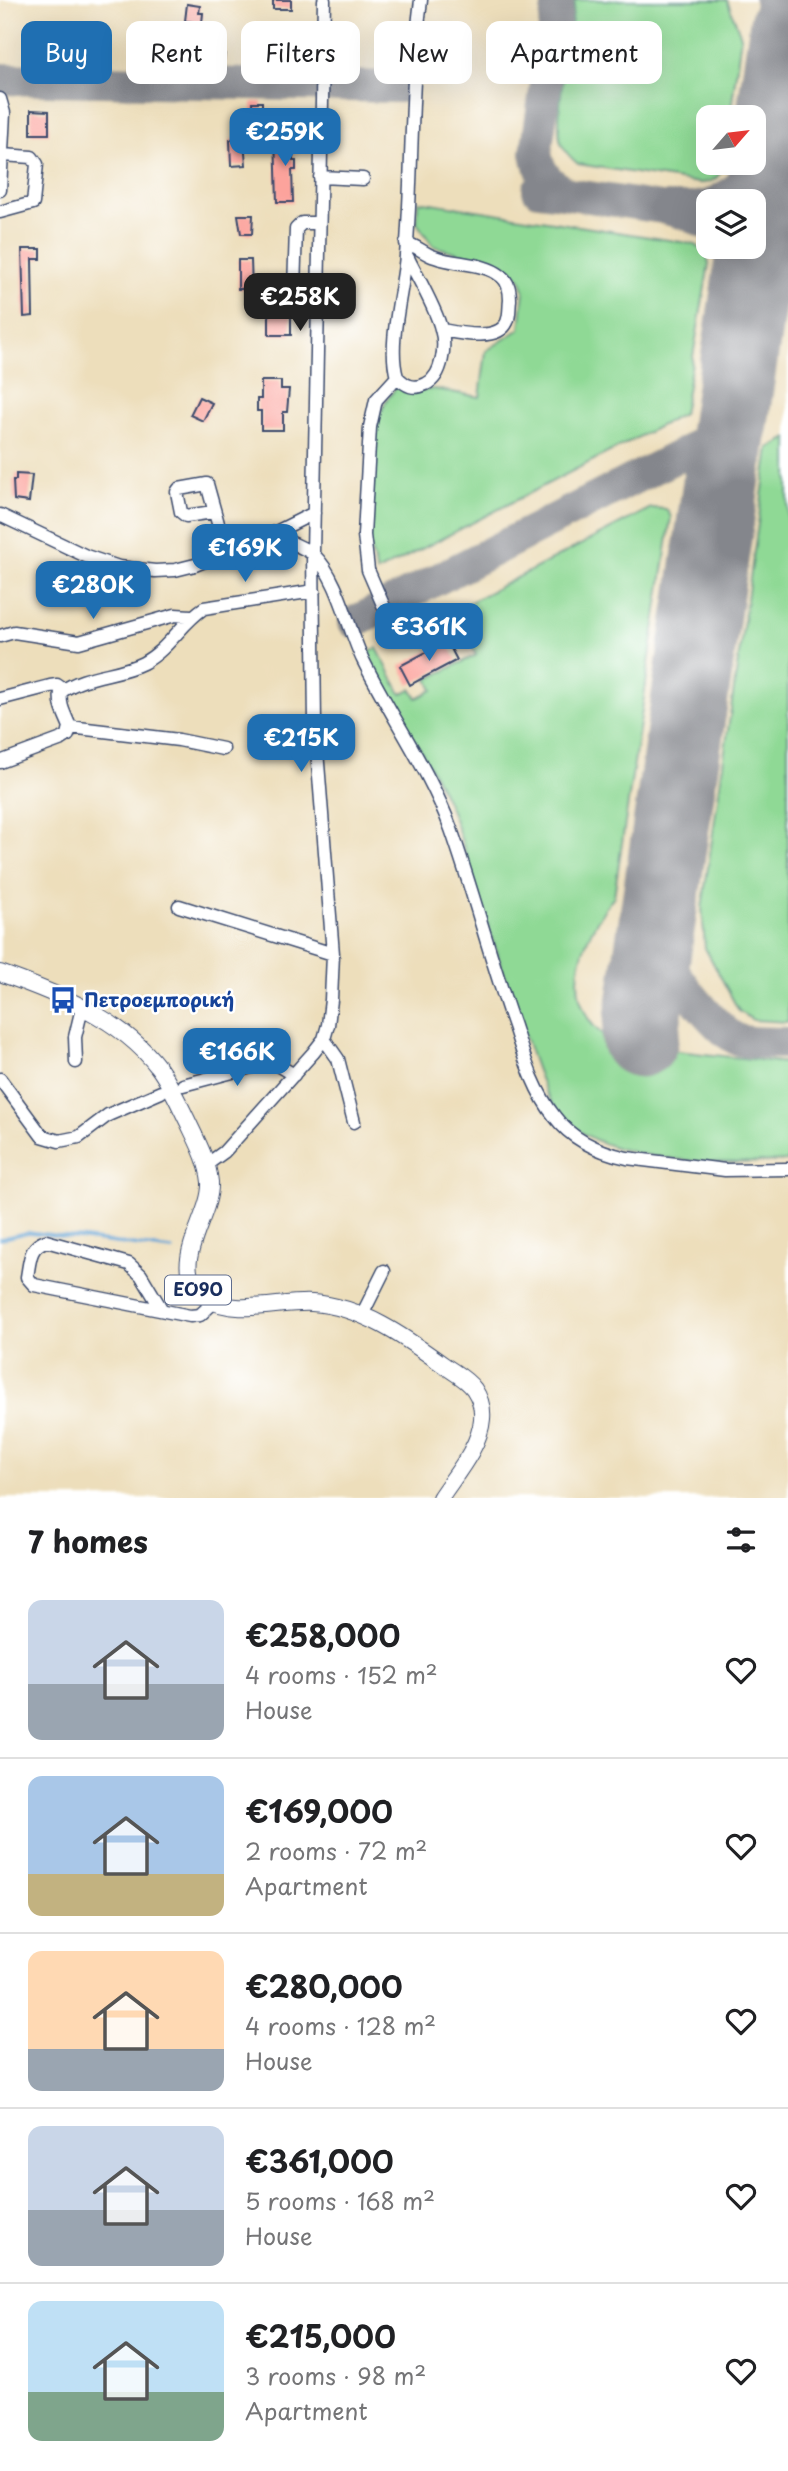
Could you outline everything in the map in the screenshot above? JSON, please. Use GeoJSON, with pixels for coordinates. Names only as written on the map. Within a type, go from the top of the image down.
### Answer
{"type":"FeatureCollection","features":[{"type":"Feature","properties":{"kind":"main road","name":"ΕΟ90"},"geometry":{"type":"LineString","coordinates":[[0,973],[82,1008],[122,1032],[156,1064],[179,1105],[210,1180],[209,1198],[187,1263],[195,1287],[214,1302],[242,1306],[318,1304],[362,1315],[465,1380],[479,1398],[483,1418],[481,1428],[475,1444],[440,1498]]}},
{"type":"Feature","properties":{"kind":"street"},"geometry":{"type":"LineString","coordinates":[[206,1165],[224,1152],[324,1039],[331,1000],[333,954],[315,726],[313,553],[324,0]]}},
{"type":"Feature","properties":{"kind":"street"},"geometry":{"type":"LineString","coordinates":[[406,249],[442,330],[438,373],[429,383],[416,387],[405,385],[397,377],[394,352],[406,249],[414,77],[421,0]]}},
{"type":"Feature","properties":{"kind":"street"},"geometry":{"type":"LineString","coordinates":[[0,99],[4,113],[0,190]]}},
{"type":"Feature","properties":{"kind":"street"},"geometry":{"type":"LineString","coordinates":[[0,212],[33,203],[37,164],[32,157],[2,155]]}},
{"type":"Feature","properties":{"kind":"street"},"geometry":{"type":"LineString","coordinates":[[320,177],[363,179]]}},
{"type":"Feature","properties":{"kind":"street"},"geometry":{"type":"LineString","coordinates":[[318,296],[300,296],[294,289],[296,229],[302,223],[319,223]]}},
{"type":"Feature","properties":{"kind":"street"},"geometry":{"type":"LineString","coordinates":[[406,249],[417,246],[432,257],[484,267],[506,280],[510,292],[509,316],[500,329],[487,334],[442,330]]}},
{"type":"Feature","properties":{"kind":"street"},"geometry":{"type":"LineString","coordinates":[[384,607],[368,570],[364,535],[370,427],[376,400],[397,377]]}},
{"type":"Feature","properties":{"kind":"street"},"geometry":{"type":"LineString","coordinates":[[213,512],[226,552]]}},
{"type":"Feature","properties":{"kind":"street"},"geometry":{"type":"LineString","coordinates":[[0,515],[86,556],[119,567],[155,571],[195,565],[272,534],[314,513]]}},
{"type":"Feature","properties":{"kind":"street"},"geometry":{"type":"LineString","coordinates":[[272,534],[313,553],[332,583],[362,659],[431,783],[450,828],[522,1050],[540,1092],[555,1118],[574,1136],[612,1155],[725,1170],[788,1169]]}},
{"type":"Feature","properties":{"kind":"street"},"geometry":{"type":"LineString","coordinates":[[0,762],[68,735],[70,727],[60,701],[61,692],[82,681],[146,662],[191,616],[211,605],[314,591]]}},
{"type":"Feature","properties":{"kind":"street"},"geometry":{"type":"LineString","coordinates":[[0,636],[14,632],[79,642],[175,615],[191,616]]}},
{"type":"Feature","properties":{"kind":"street"},"geometry":{"type":"LineString","coordinates":[[0,699],[57,685],[64,690]]}},
{"type":"Feature","properties":{"kind":"street"},"geometry":{"type":"LineString","coordinates":[[70,727],[179,740],[223,749]]}},
{"type":"Feature","properties":{"kind":"street"},"geometry":{"type":"LineString","coordinates":[[179,906],[333,954]]}},
{"type":"Feature","properties":{"kind":"street"},"geometry":{"type":"LineString","coordinates":[[76,1062],[75,1037],[82,1008]]}},
{"type":"Feature","properties":{"kind":"street"},"geometry":{"type":"LineString","coordinates":[[324,1039],[338,1059],[354,1122]]}},
{"type":"Feature","properties":{"kind":"street"},"geometry":{"type":"LineString","coordinates":[[183,1085],[267,1063],[274,1063],[293,1075]]}},
{"type":"Feature","properties":{"kind":"street"},"geometry":{"type":"LineString","coordinates":[[0,1079],[42,1136],[59,1141],[79,1137],[108,1115],[160,1092]]}},
{"type":"Feature","properties":{"kind":"street"},"geometry":{"type":"LineString","coordinates":[[162,1310],[141,1275],[128,1264],[46,1241],[36,1245],[32,1251],[27,1277],[34,1285],[162,1310],[190,1315],[200,1315],[214,1302]]}},
{"type":"Feature","properties":{"kind":"street"},"geometry":{"type":"LineString","coordinates":[[362,1315],[384,1271]]}},
{"type":"Feature","properties":{"kind":"green space"},"geometry":{"type":"Polygon","coordinates":[[[575,0],[727,0],[741,36],[732,105],[696,105],[696,175],[718,175],[716,178],[699,183],[578,164],[566,152],[559,132],[563,84],[662,84],[662,21],[572,21],[575,0]]]}},
{"type":"Feature","properties":{"kind":"green space"},"geometry":{"type":"Polygon","coordinates":[[[418,201],[694,244],[696,259],[708,259],[709,264],[683,414],[377,572],[369,544],[376,423],[386,401],[397,386],[414,392],[434,389],[480,397],[486,351],[520,329],[524,290],[520,278],[494,260],[433,246],[417,223],[418,201]]]}},
{"type":"Feature","properties":{"kind":"green space"},"geometry":{"type":"Polygon","coordinates":[[[788,438],[788,1022],[753,1020],[739,1011],[705,948],[702,908],[769,448],[788,438]]]}},
{"type":"Feature","properties":{"kind":"green space"},"geometry":{"type":"Polygon","coordinates":[[[651,508],[666,509],[671,517],[614,896],[596,923],[583,952],[579,967],[580,999],[594,1026],[604,1035],[621,1042],[649,1048],[788,1063],[788,1161],[708,1162],[650,1156],[597,1141],[566,1121],[550,1100],[534,1064],[449,806],[367,653],[377,648],[401,694],[411,689],[417,698],[433,690],[428,679],[476,655],[455,610],[651,508]]]}},
{"type":"Feature","properties":{"kind":"building"},"geometry":{"type":"Polygon","coordinates":[[[273,0],[291,0],[291,9],[273,9],[273,0]]]}},
{"type":"Feature","properties":{"kind":"building"},"geometry":{"type":"Polygon","coordinates":[[[187,4],[200,6],[202,21],[185,21],[187,4]]]}},
{"type":"Feature","properties":{"kind":"building"},"geometry":{"type":"Polygon","coordinates":[[[252,102],[262,102],[262,140],[253,141],[252,102]]]}},
{"type":"Feature","properties":{"kind":"building"},"geometry":{"type":"Polygon","coordinates":[[[31,110],[49,111],[49,134],[31,134],[31,110]]]}},
{"type":"Feature","properties":{"kind":"building"},"geometry":{"type":"Polygon","coordinates":[[[292,134],[293,161],[296,161],[296,170],[292,170],[293,202],[277,202],[275,135],[292,134]]]}},
{"type":"Feature","properties":{"kind":"building"},"geometry":{"type":"Polygon","coordinates":[[[244,139],[246,165],[231,166],[230,140],[244,139]]]}},
{"type":"Feature","properties":{"kind":"building"},"geometry":{"type":"Polygon","coordinates":[[[238,215],[253,215],[252,234],[241,234],[238,215]]]}},
{"type":"Feature","properties":{"kind":"building"},"geometry":{"type":"Polygon","coordinates":[[[22,249],[41,249],[41,259],[32,259],[33,316],[24,317],[22,249]]]}},
{"type":"Feature","properties":{"kind":"building"},"geometry":{"type":"Polygon","coordinates":[[[238,260],[251,260],[252,289],[238,289],[238,260]]]}},
{"type":"Feature","properties":{"kind":"building"},"geometry":{"type":"Polygon","coordinates":[[[269,307],[291,307],[291,335],[269,335],[269,307]]]}},
{"type":"Feature","properties":{"kind":"building"},"geometry":{"type":"Polygon","coordinates":[[[261,381],[281,381],[281,389],[289,389],[287,412],[283,412],[283,430],[261,430],[261,411],[257,411],[257,399],[261,399],[261,381]]]}},
{"type":"Feature","properties":{"kind":"building"},"geometry":{"type":"Polygon","coordinates":[[[199,397],[212,403],[203,421],[190,415],[199,397]]]}},
{"type":"Feature","properties":{"kind":"building"},"geometry":{"type":"Polygon","coordinates":[[[16,474],[32,475],[29,502],[14,500],[13,480],[16,480],[16,474]]]}},
{"type":"Feature","properties":{"kind":"building"},"geometry":{"type":"Polygon","coordinates":[[[447,641],[457,660],[410,685],[400,666],[447,641]]]}},
{"type":"Feature","properties":{"kind":"waterway"},"geometry":{"type":"LineString","coordinates":[[0,1239],[29,1232],[172,1250]]}},
{"type":"Feature","properties":{"kind":"taxiway"},"geometry":{"type":"LineString","coordinates":[[538,190],[569,194],[547,178],[536,153],[558,0]]}},
{"type":"Feature","properties":{"kind":"taxiway"},"geometry":{"type":"LineString","coordinates":[[770,0],[788,42]]}},
{"type":"Feature","properties":{"kind":"taxiway"},"geometry":{"type":"LineString","coordinates":[[0,79],[400,87]]}},
{"type":"Feature","properties":{"kind":"taxiway"},"geometry":{"type":"LineString","coordinates":[[737,189],[756,166],[772,137]]}},
{"type":"Feature","properties":{"kind":"taxiway"},"geometry":{"type":"LineString","coordinates":[[569,194],[662,208]]}},
{"type":"Feature","properties":{"kind":"taxiway"},"geometry":{"type":"LineString","coordinates":[[696,207],[662,208],[696,218]]}},
{"type":"Feature","properties":{"kind":"taxiway"},"geometry":{"type":"LineString","coordinates":[[737,259],[748,300]]}},
{"type":"Feature","properties":{"kind":"taxiway"},"geometry":{"type":"LineString","coordinates":[[354,622],[690,450],[722,426],[734,392]]}},
{"type":"Feature","properties":{"kind":"taxiway"},"geometry":{"type":"LineString","coordinates":[[657,927],[671,967],[699,1004],[731,1036],[739,1040],[788,1043]]}},
{"type":"Feature","properties":{"kind":"runway"},"geometry":{"type":"LineString","coordinates":[[640,1039],[788,24]]}},
{"type":"Feature","properties":{"kind":"place","name":"Πετροεμπορική"},"geometry":{"type":"Point","coordinates":[63,1000]}}]}
